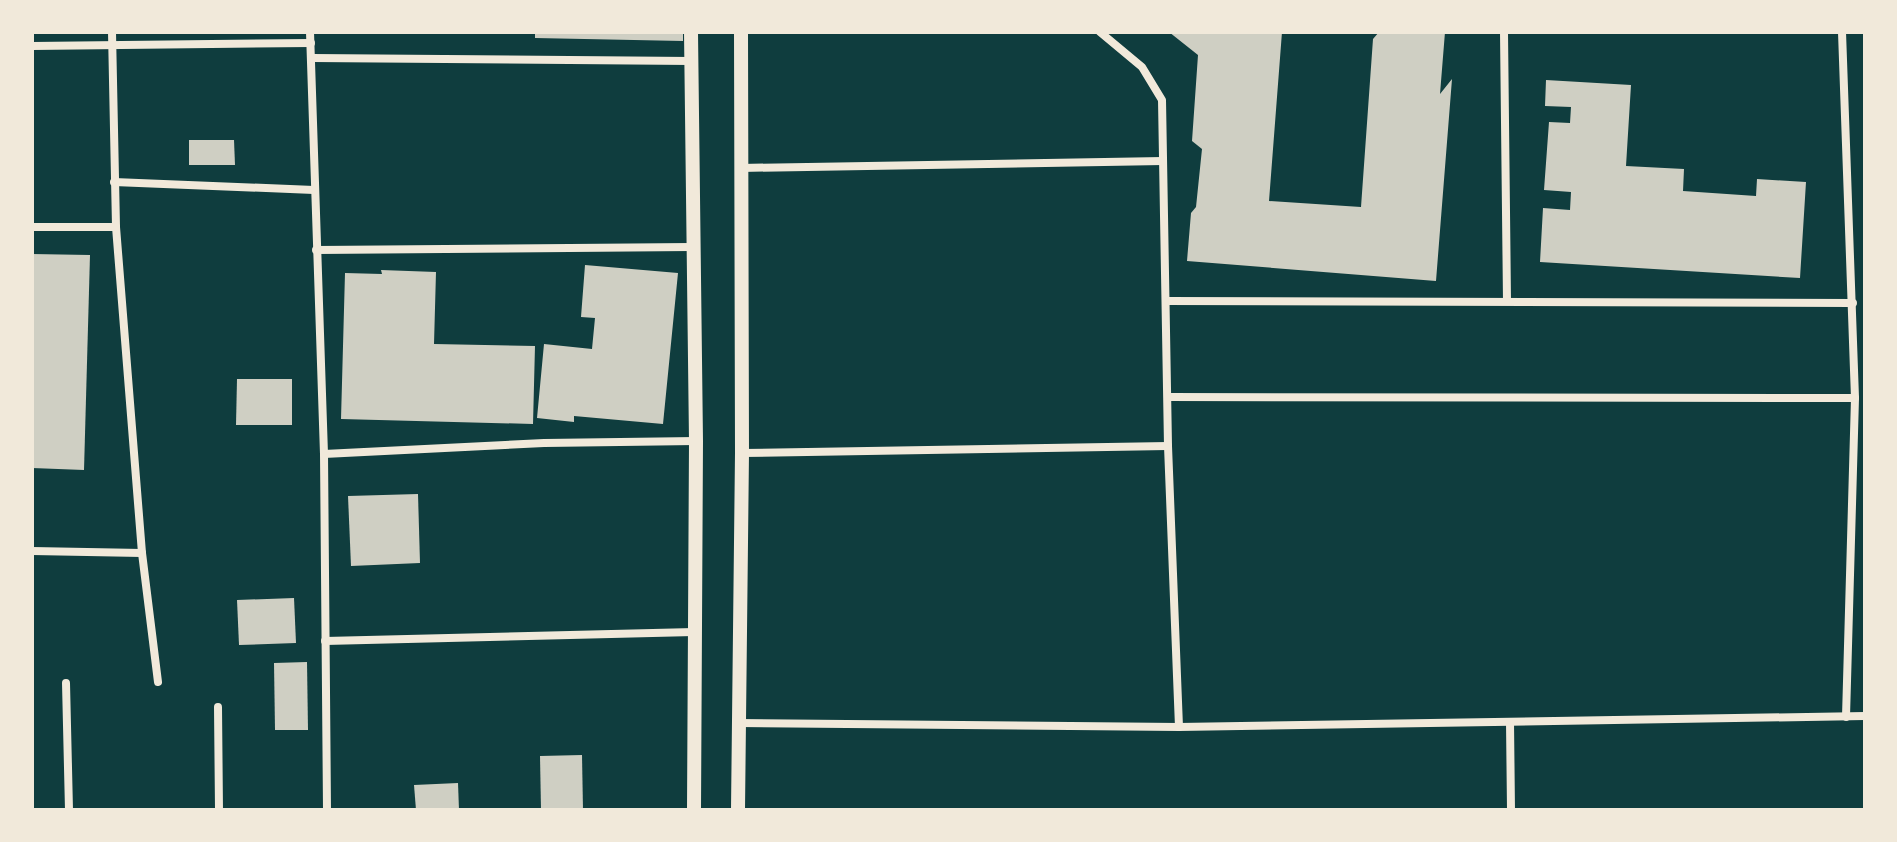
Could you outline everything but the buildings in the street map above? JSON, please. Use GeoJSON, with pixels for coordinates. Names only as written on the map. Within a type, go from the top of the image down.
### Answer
{"type":"FeatureCollection","features":[{"type":"Feature","properties":{"kind":"street"},"geometry":{"type":"LineString","coordinates":[[112,32],[116,227],[142,553],[158,682]]}},
{"type":"Feature","properties":{"kind":"street"},"geometry":{"type":"LineString","coordinates":[[310,32],[324,454],[327,810]]}},
{"type":"Feature","properties":{"kind":"street"},"geometry":{"type":"LineString","coordinates":[[691,32],[696,441],[694,810]]}},
{"type":"Feature","properties":{"kind":"street"},"geometry":{"type":"LineString","coordinates":[[738,810],[742,453],[741,32]]}},
{"type":"Feature","properties":{"kind":"street"},"geometry":{"type":"LineString","coordinates":[[1100,32],[1142,67],[1162,100],[1168,446],[1179,727]]}},
{"type":"Feature","properties":{"kind":"street"},"geometry":{"type":"LineString","coordinates":[[1504,32],[1507,301]]}},
{"type":"Feature","properties":{"kind":"street"},"geometry":{"type":"LineString","coordinates":[[1842,32],[1855,398],[1846,717]]}},
{"type":"Feature","properties":{"kind":"street"},"geometry":{"type":"LineString","coordinates":[[32,46],[311,43]]}},
{"type":"Feature","properties":{"kind":"street"},"geometry":{"type":"LineString","coordinates":[[312,58],[692,61]]}},
{"type":"Feature","properties":{"kind":"street"},"geometry":{"type":"LineString","coordinates":[[741,168],[1163,161]]}},
{"type":"Feature","properties":{"kind":"street"},"geometry":{"type":"LineString","coordinates":[[114,182],[314,190]]}},
{"type":"Feature","properties":{"kind":"street"},"geometry":{"type":"LineString","coordinates":[[32,227],[116,227]]}},
{"type":"Feature","properties":{"kind":"street"},"geometry":{"type":"LineString","coordinates":[[316,250],[692,247]]}},
{"type":"Feature","properties":{"kind":"street"},"geometry":{"type":"LineString","coordinates":[[1166,301],[1853,303]]}},
{"type":"Feature","properties":{"kind":"street"},"geometry":{"type":"LineString","coordinates":[[1168,397],[1855,398]]}},
{"type":"Feature","properties":{"kind":"street"},"geometry":{"type":"LineString","coordinates":[[324,454],[544,443],[696,441]]}},
{"type":"Feature","properties":{"kind":"street"},"geometry":{"type":"LineString","coordinates":[[742,453],[1168,446]]}},
{"type":"Feature","properties":{"kind":"street"},"geometry":{"type":"LineString","coordinates":[[32,551],[142,553]]}},
{"type":"Feature","properties":{"kind":"street"},"geometry":{"type":"LineString","coordinates":[[325,641],[694,632]]}},
{"type":"Feature","properties":{"kind":"street"},"geometry":{"type":"LineString","coordinates":[[66,683],[69,810]]}},
{"type":"Feature","properties":{"kind":"street"},"geometry":{"type":"LineString","coordinates":[[218,707],[219,810]]}},
{"type":"Feature","properties":{"kind":"street"},"geometry":{"type":"LineString","coordinates":[[738,723],[1179,727],[1865,716]]}},
{"type":"Feature","properties":{"kind":"street"},"geometry":{"type":"LineString","coordinates":[[1510,722],[1511,810]]}}]}
